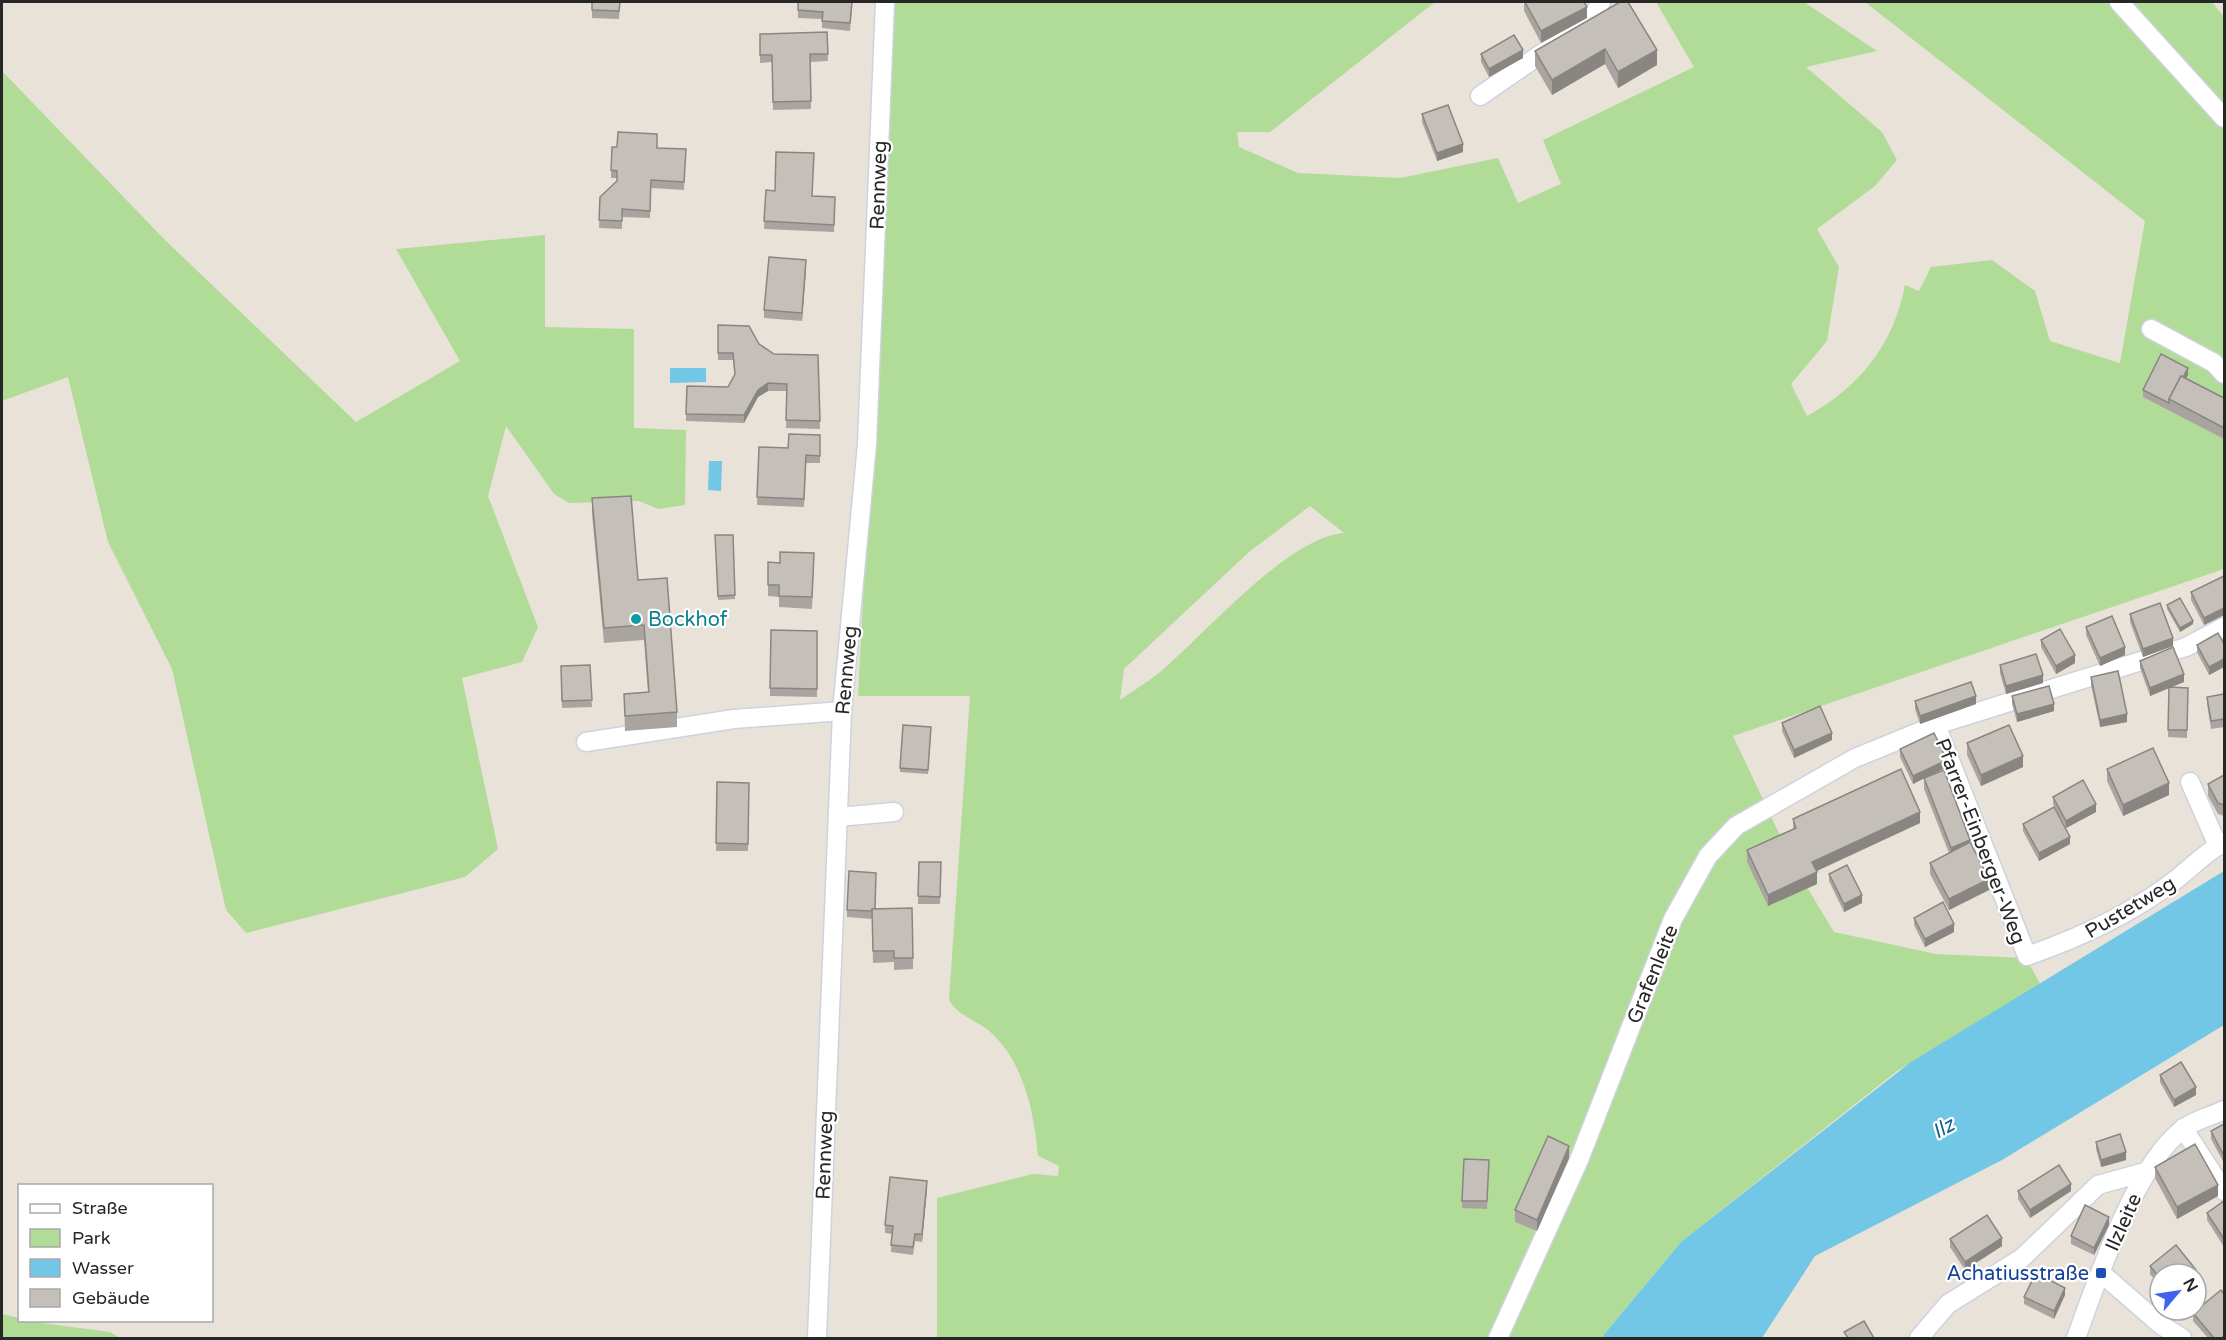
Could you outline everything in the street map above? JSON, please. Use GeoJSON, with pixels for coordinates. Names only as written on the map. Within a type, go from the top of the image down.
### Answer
{"type":"FeatureCollection","features":[{"type":"Feature","properties":{"kind":"street","name":"Rennweg"},"geometry":{"type":"LineString","coordinates":[[817,1338],[842,711],[867,444],[885,2]]}},
{"type":"Feature","properties":{"kind":"street"},"geometry":{"type":"LineString","coordinates":[[1480,96],[1589,21],[1601,2]]}},
{"type":"Feature","properties":{"kind":"street"},"geometry":{"type":"LineString","coordinates":[[2119,2],[2224,118]]}},
{"type":"Feature","properties":{"kind":"street"},"geometry":{"type":"LineString","coordinates":[[2151,329],[2214,363],[2224,374]]}},
{"type":"Feature","properties":{"kind":"street","name":"Grafenleite"},"geometry":{"type":"LineString","coordinates":[[1498,1338],[1579,1160],[1673,919],[1708,856],[1736,825],[1855,758],[1936,725],[2186,647],[2224,627]]}},
{"type":"Feature","properties":{"kind":"street"},"geometry":{"type":"LineString","coordinates":[[586,742],[734,719],[842,711]]}},
{"type":"Feature","properties":{"kind":"street","name":"Pfarrer-Einberger-Weg"},"geometry":{"type":"LineString","coordinates":[[1936,725],[2027,956]]}},
{"type":"Feature","properties":{"kind":"street"},"geometry":{"type":"LineString","coordinates":[[2190,782],[2221,844]]}},
{"type":"Feature","properties":{"kind":"street"},"geometry":{"type":"LineString","coordinates":[[838,818],[894,812]]}},
{"type":"Feature","properties":{"kind":"street","name":"Pustetweg"},"geometry":{"type":"LineString","coordinates":[[2027,956],[2079,938],[2125,913],[2167,887],[2221,844]]}},
{"type":"Feature","properties":{"kind":"street"},"geometry":{"type":"LineString","coordinates":[[2224,1110],[2183,1128],[2224,1191]]}},
{"type":"Feature","properties":{"kind":"street","name":"Ilzleite"},"geometry":{"type":"LineString","coordinates":[[2076,1338],[2101,1273],[2145,1172],[2183,1128]]}},
{"type":"Feature","properties":{"kind":"street"},"geometry":{"type":"LineString","coordinates":[[1919,1338],[1948,1304],[2022,1258],[2098,1185],[2145,1172]]}},
{"type":"Feature","properties":{"kind":"street"},"geometry":{"type":"LineString","coordinates":[[2101,1273],[2161,1325],[2182,1338]]}},
{"type":"Feature","properties":{"kind":"green space"},"geometry":{"type":"Polygon","coordinates":[[[894,2],[1435,2],[1270,132],[1237,132],[1239,147],[1298,173],[1400,178],[1498,158],[1518,203],[1561,184],[1543,140],[1694,67],[1656,2],[1804,2],[1877,51],[1806,67],[1882,132],[1897,160],[1875,186],[1817,229],[1839,267],[1827,341],[1791,384],[1807,416],[1826,405],[1858,378],[1883,345],[1900,306],[1905,285],[1919,291],[1931,267],[1992,260],[2035,291],[2050,341],[2120,363],[2145,221],[1865,2],[2212,2],[2224,17],[2224,569],[1733,736],[1796,869],[1834,932],[1936,954],[2026,958],[2042,987],[1897,1071],[1682,1241],[1601,1338],[937,1338],[937,1198],[1033,1174],[1058,1176],[1059,1166],[1038,1156],[1030,1105],[1019,1072],[1010,1056],[988,1030],[961,1013],[949,1000],[970,696],[858,696],[894,2]],[[1310,506],[1249,552],[1124,669],[1120,700],[1163,670],[1228,608],[1276,567],[1300,550],[1323,538],[1344,533],[1310,506]]]}},
{"type":"Feature","properties":{"kind":"green space"},"geometry":{"type":"Polygon","coordinates":[[[2,71],[166,241],[356,422],[460,361],[396,249],[545,235],[545,327],[634,329],[634,428],[686,430],[685,505],[658,509],[639,501],[569,503],[554,494],[506,426],[488,496],[538,627],[522,662],[462,678],[498,849],[465,877],[246,933],[226,910],[172,669],[108,542],[68,377],[2,401],[2,71]]]}},
{"type":"Feature","properties":{"kind":"green space"},"geometry":{"type":"Polygon","coordinates":[[[2,1314],[18,1318],[18,1322],[35,1322],[110,1332],[120,1338],[2,1338],[2,1314]]]}},
{"type":"Feature","properties":{"kind":"water"},"geometry":{"type":"Polygon","coordinates":[[[670,368],[706,368],[706,382],[670,383],[670,368]]]}},
{"type":"Feature","properties":{"kind":"water"},"geometry":{"type":"Polygon","coordinates":[[[709,461],[722,461],[721,491],[708,490],[709,461]]]}},
{"type":"Feature","properties":{"kind":"water","name":"Ilz"},"geometry":{"type":"Polygon","coordinates":[[[2224,871],[2224,1025],[2002,1160],[1815,1256],[1762,1338],[1601,1338],[1682,1241],[1911,1062],[2224,871]]]}},
{"type":"Feature","properties":{"kind":"building"},"geometry":{"type":"Polygon","coordinates":[[[592,2],[620,2],[619,11],[592,10],[592,2]]]}},
{"type":"Feature","properties":{"kind":"building"},"geometry":{"type":"Polygon","coordinates":[[[798,2],[852,2],[850,23],[822,21],[823,12],[798,10],[798,2]]]}},
{"type":"Feature","properties":{"kind":"building"},"geometry":{"type":"Polygon","coordinates":[[[1525,2],[1584,2],[1587,7],[1541,31],[1525,2]]]}},
{"type":"Feature","properties":{"kind":"building"},"geometry":{"type":"Polygon","coordinates":[[[1620,2],[1628,2],[1657,50],[1618,72],[1605,49],[1552,80],[1535,51],[1620,2]]]}},
{"type":"Feature","properties":{"kind":"building"},"geometry":{"type":"Polygon","coordinates":[[[827,32],[828,54],[810,54],[811,101],[773,102],[772,55],[760,55],[760,34],[827,32]]]}},
{"type":"Feature","properties":{"kind":"building"},"geometry":{"type":"Polygon","coordinates":[[[1514,35],[1523,50],[1489,69],[1481,54],[1514,35]]]}},
{"type":"Feature","properties":{"kind":"building"},"geometry":{"type":"Polygon","coordinates":[[[1448,105],[1463,144],[1437,153],[1422,114],[1448,105]]]}},
{"type":"Feature","properties":{"kind":"building"},"geometry":{"type":"Polygon","coordinates":[[[618,132],[657,134],[657,148],[686,149],[684,182],[651,180],[650,211],[622,209],[622,221],[599,220],[600,197],[617,181],[617,171],[611,170],[612,147],[617,147],[618,132]]]}},
{"type":"Feature","properties":{"kind":"building"},"geometry":{"type":"Polygon","coordinates":[[[776,152],[814,153],[812,196],[835,197],[834,225],[764,221],[766,190],[775,191],[776,152]]]}},
{"type":"Feature","properties":{"kind":"building"},"geometry":{"type":"Polygon","coordinates":[[[769,257],[806,260],[802,313],[764,310],[769,257]]]}},
{"type":"Feature","properties":{"kind":"building"},"geometry":{"type":"Polygon","coordinates":[[[718,325],[749,326],[759,344],[774,354],[818,355],[820,421],[786,420],[787,384],[768,383],[758,390],[744,415],[686,414],[687,386],[728,387],[735,374],[733,353],[718,353],[718,325]]]}},
{"type":"Feature","properties":{"kind":"building"},"geometry":{"type":"Polygon","coordinates":[[[2161,354],[2188,368],[2183,377],[2181,376],[2169,403],[2143,390],[2161,354]]]}},
{"type":"Feature","properties":{"kind":"building"},"geometry":{"type":"Polygon","coordinates":[[[2181,376],[2224,398],[2224,428],[2169,399],[2181,376]]]}},
{"type":"Feature","properties":{"kind":"building"},"geometry":{"type":"Polygon","coordinates":[[[789,434],[820,435],[820,456],[806,455],[804,499],[757,497],[759,447],[788,448],[789,434]]]}},
{"type":"Feature","properties":{"kind":"building","name":"Bockhof"},"geometry":{"type":"Polygon","coordinates":[[[631,496],[638,580],[667,578],[677,712],[625,716],[624,694],[649,692],[644,625],[604,628],[592,498],[631,496]]]}},
{"type":"Feature","properties":{"kind":"building"},"geometry":{"type":"Polygon","coordinates":[[[715,535],[733,535],[735,595],[718,596],[715,535]]]}},
{"type":"Feature","properties":{"kind":"building"},"geometry":{"type":"Polygon","coordinates":[[[780,552],[814,553],[812,597],[779,596],[779,585],[768,585],[768,562],[780,563],[780,552]]]}},
{"type":"Feature","properties":{"kind":"building"},"geometry":{"type":"Polygon","coordinates":[[[2224,576],[2224,608],[2204,618],[2191,592],[2224,576]]]}},
{"type":"Feature","properties":{"kind":"building"},"geometry":{"type":"Polygon","coordinates":[[[2180,598],[2193,621],[2180,628],[2167,605],[2180,598]]]}},
{"type":"Feature","properties":{"kind":"building"},"geometry":{"type":"Polygon","coordinates":[[[2160,603],[2173,638],[2143,649],[2130,614],[2160,603]]]}},
{"type":"Feature","properties":{"kind":"building"},"geometry":{"type":"Polygon","coordinates":[[[2112,616],[2125,647],[2100,658],[2086,627],[2112,616]]]}},
{"type":"Feature","properties":{"kind":"building"},"geometry":{"type":"Polygon","coordinates":[[[2060,629],[2075,655],[2056,666],[2041,640],[2060,629]]]}},
{"type":"Feature","properties":{"kind":"building"},"geometry":{"type":"Polygon","coordinates":[[[771,630],[817,631],[817,689],[770,688],[771,630]]]}},
{"type":"Feature","properties":{"kind":"building"},"geometry":{"type":"Polygon","coordinates":[[[2218,633],[2224,644],[2224,659],[2209,667],[2197,645],[2218,633]]]}},
{"type":"Feature","properties":{"kind":"building"},"geometry":{"type":"Polygon","coordinates":[[[2173,647],[2184,674],[2150,688],[2140,661],[2173,647]]]}},
{"type":"Feature","properties":{"kind":"building"},"geometry":{"type":"Polygon","coordinates":[[[2036,654],[2043,675],[2006,686],[2000,665],[2036,654]]]}},
{"type":"Feature","properties":{"kind":"building"},"geometry":{"type":"Polygon","coordinates":[[[590,665],[592,700],[562,701],[561,666],[590,665]]]}},
{"type":"Feature","properties":{"kind":"building"},"geometry":{"type":"Polygon","coordinates":[[[2118,671],[2127,714],[2100,720],[2091,677],[2118,671]]]}},
{"type":"Feature","properties":{"kind":"building"},"geometry":{"type":"Polygon","coordinates":[[[1971,682],[1976,696],[1920,716],[1915,701],[1971,682]]]}},
{"type":"Feature","properties":{"kind":"building"},"geometry":{"type":"Polygon","coordinates":[[[2049,686],[2054,704],[2017,714],[2012,696],[2049,686]]]}},
{"type":"Feature","properties":{"kind":"building"},"geometry":{"type":"Polygon","coordinates":[[[2169,687],[2188,688],[2187,730],[2168,730],[2169,687]]]}},
{"type":"Feature","properties":{"kind":"building"},"geometry":{"type":"Polygon","coordinates":[[[2224,694],[2224,719],[2211,721],[2207,697],[2224,694]]]}},
{"type":"Feature","properties":{"kind":"building"},"geometry":{"type":"Polygon","coordinates":[[[1820,706],[1832,733],[1794,750],[1782,723],[1820,706]]]}},
{"type":"Feature","properties":{"kind":"building"},"geometry":{"type":"Polygon","coordinates":[[[903,725],[931,727],[928,770],[900,768],[903,725]]]}},
{"type":"Feature","properties":{"kind":"building"},"geometry":{"type":"Polygon","coordinates":[[[2009,725],[2023,756],[1981,775],[1967,743],[2009,725]]]}},
{"type":"Feature","properties":{"kind":"building"},"geometry":{"type":"Polygon","coordinates":[[[1934,733],[1947,760],[1913,776],[1900,749],[1934,733]]]}},
{"type":"Feature","properties":{"kind":"building"},"geometry":{"type":"Polygon","coordinates":[[[2153,748],[2169,783],[2123,805],[2107,769],[2153,748]]]}},
{"type":"Feature","properties":{"kind":"building"},"geometry":{"type":"Polygon","coordinates":[[[1901,769],[1920,812],[1812,862],[1817,872],[1768,895],[1747,850],[1796,828],[1793,819],[1901,769]]]}},
{"type":"Feature","properties":{"kind":"building"},"geometry":{"type":"Polygon","coordinates":[[[1944,770],[1970,840],[1951,848],[1924,778],[1944,770]]]}},
{"type":"Feature","properties":{"kind":"building"},"geometry":{"type":"Polygon","coordinates":[[[2224,775],[2224,805],[2218,803],[2208,784],[2224,775]]]}},
{"type":"Feature","properties":{"kind":"building"},"geometry":{"type":"Polygon","coordinates":[[[2083,780],[2096,804],[2066,821],[2053,797],[2083,780]]]}},
{"type":"Feature","properties":{"kind":"building"},"geometry":{"type":"Polygon","coordinates":[[[717,782],[749,783],[748,844],[716,843],[717,782]]]}},
{"type":"Feature","properties":{"kind":"building"},"geometry":{"type":"Polygon","coordinates":[[[2054,807],[2070,837],[2039,853],[2023,824],[2054,807]]]}},
{"type":"Feature","properties":{"kind":"building"},"geometry":{"type":"Polygon","coordinates":[[[1970,842],[1989,879],[1949,899],[1930,863],[1970,842]]]}},
{"type":"Feature","properties":{"kind":"building"},"geometry":{"type":"Polygon","coordinates":[[[919,862],[941,862],[940,897],[918,896],[919,862]]]}},
{"type":"Feature","properties":{"kind":"building"},"geometry":{"type":"Polygon","coordinates":[[[1847,865],[1862,895],[1844,904],[1829,874],[1847,865]]]}},
{"type":"Feature","properties":{"kind":"building"},"geometry":{"type":"Polygon","coordinates":[[[849,871],[876,873],[875,909],[872,911],[847,910],[849,871]]]}},
{"type":"Feature","properties":{"kind":"building"},"geometry":{"type":"Polygon","coordinates":[[[1943,902],[1954,924],[1925,939],[1914,918],[1943,902]]]}},
{"type":"Feature","properties":{"kind":"building"},"geometry":{"type":"Polygon","coordinates":[[[912,908],[913,958],[894,958],[894,951],[873,951],[872,909],[912,908]]]}},
{"type":"Feature","properties":{"kind":"building"},"geometry":{"type":"Polygon","coordinates":[[[2181,1062],[2196,1087],[2174,1100],[2160,1075],[2181,1062]]]}},
{"type":"Feature","properties":{"kind":"building"},"geometry":{"type":"Polygon","coordinates":[[[2224,1124],[2224,1156],[2211,1131],[2224,1124]]]}},
{"type":"Feature","properties":{"kind":"building"},"geometry":{"type":"Polygon","coordinates":[[[2120,1134],[2126,1152],[2101,1160],[2096,1142],[2120,1134]]]}},
{"type":"Feature","properties":{"kind":"building"},"geometry":{"type":"Polygon","coordinates":[[[1548,1136],[1569,1146],[1537,1220],[1515,1210],[1548,1136]]]}},
{"type":"Feature","properties":{"kind":"building"},"geometry":{"type":"Polygon","coordinates":[[[2195,1144],[2218,1185],[2177,1207],[2155,1167],[2195,1144]]]}},
{"type":"Feature","properties":{"kind":"building"},"geometry":{"type":"Polygon","coordinates":[[[1464,1159],[1489,1160],[1487,1201],[1462,1201],[1464,1159]]]}},
{"type":"Feature","properties":{"kind":"building"},"geometry":{"type":"Polygon","coordinates":[[[2059,1165],[2071,1184],[2030,1210],[2018,1191],[2059,1165]]]}},
{"type":"Feature","properties":{"kind":"building"},"geometry":{"type":"Polygon","coordinates":[[[890,1177],[927,1181],[922,1234],[915,1234],[913,1247],[891,1245],[893,1226],[885,1225],[890,1177]]]}},
{"type":"Feature","properties":{"kind":"building"},"geometry":{"type":"Polygon","coordinates":[[[2224,1201],[2224,1239],[2207,1213],[2224,1201]]]}},
{"type":"Feature","properties":{"kind":"building"},"geometry":{"type":"Polygon","coordinates":[[[2085,1205],[2109,1217],[2094,1248],[2071,1236],[2085,1205]]]}},
{"type":"Feature","properties":{"kind":"building"},"geometry":{"type":"Polygon","coordinates":[[[1987,1215],[2002,1238],[1965,1262],[1950,1239],[1987,1215]]]}},
{"type":"Feature","properties":{"kind":"building"},"geometry":{"type":"Polygon","coordinates":[[[2176,1245],[2190,1262],[2155,1262],[2176,1245]]]}},
{"type":"Feature","properties":{"kind":"building"},"geometry":{"type":"Polygon","coordinates":[[[2036,1273],[2065,1288],[2054,1311],[2024,1297],[2036,1273]]]}},
{"type":"Feature","properties":{"kind":"building"},"geometry":{"type":"Polygon","coordinates":[[[2221,1290],[2224,1294],[2224,1336],[2221,1338],[2214,1338],[2201,1322],[2208,1322],[2208,1301],[2221,1290]]]}},
{"type":"Feature","properties":{"kind":"building"},"geometry":{"type":"Polygon","coordinates":[[[1864,1321],[1874,1338],[1848,1338],[1844,1332],[1864,1321]]]}},
{"type":"Feature","properties":{"kind":"place","name":"Bockhof"},"geometry":{"type":"Point","coordinates":[636,619]}},
{"type":"Feature","properties":{"kind":"place","name":"Achatiusstraße"},"geometry":{"type":"Point","coordinates":[2101,1273]}}]}
